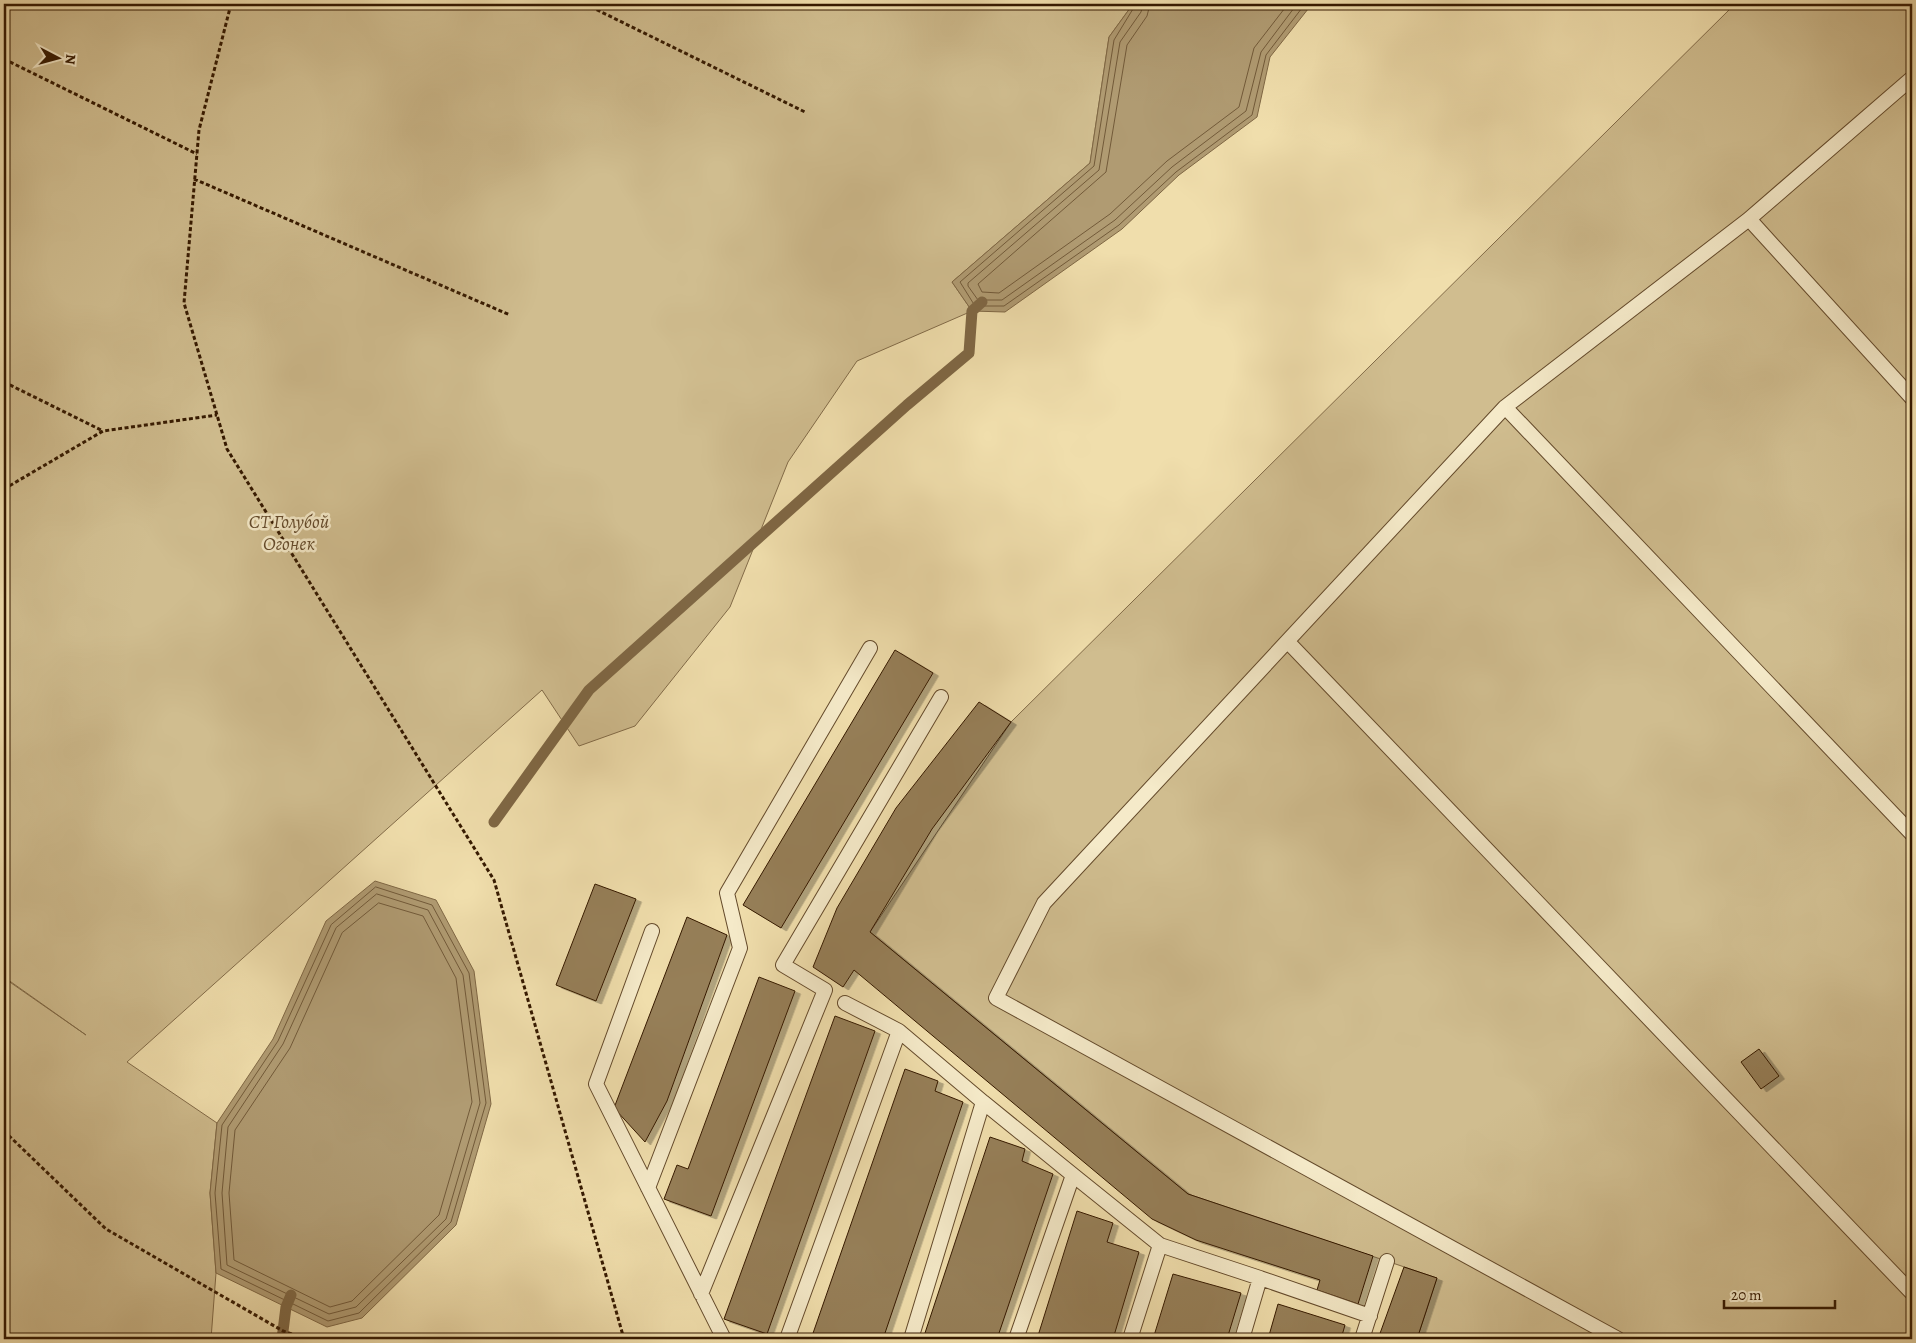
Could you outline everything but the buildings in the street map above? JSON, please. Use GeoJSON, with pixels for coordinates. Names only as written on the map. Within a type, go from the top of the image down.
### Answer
{"type":"FeatureCollection","features":[{"type":"Feature","properties":{"kind":"lane"},"geometry":{"type":"LineString","coordinates":[[1618,1339],[996,998],[1044,903],[1505,407],[1749,220],[1912,78]]}},
{"type":"Feature","properties":{"kind":"lane"},"geometry":{"type":"LineString","coordinates":[[1749,220],[1912,398]]}},
{"type":"Feature","properties":{"kind":"lane"},"geometry":{"type":"LineString","coordinates":[[1505,407],[1912,834]]}},
{"type":"Feature","properties":{"kind":"lane"},"geometry":{"type":"LineString","coordinates":[[1288,642],[1912,1293]]}},
{"type":"Feature","properties":{"kind":"lane"},"geometry":{"type":"LineString","coordinates":[[648,1188],[740,948],[727,892],[870,648]]}},
{"type":"Feature","properties":{"kind":"lane"},"geometry":{"type":"LineString","coordinates":[[701,1294],[825,990],[783,965],[941,698]]}},
{"type":"Feature","properties":{"kind":"lane"},"geometry":{"type":"LineString","coordinates":[[652,931],[596,1084],[724,1339]]}},
{"type":"Feature","properties":{"kind":"lane"},"geometry":{"type":"LineString","coordinates":[[846,1003],[899,1031],[983,1102],[1160,1245],[1370,1316]]}},
{"type":"Feature","properties":{"kind":"lane"},"geometry":{"type":"LineString","coordinates":[[787,1339],[899,1031]]}},
{"type":"Feature","properties":{"kind":"lane"},"geometry":{"type":"LineString","coordinates":[[911,1339],[983,1102]]}},
{"type":"Feature","properties":{"kind":"lane"},"geometry":{"type":"LineString","coordinates":[[1016,1339],[1073,1175]]}},
{"type":"Feature","properties":{"kind":"lane"},"geometry":{"type":"LineString","coordinates":[[1130,1339],[1160,1245]]}},
{"type":"Feature","properties":{"kind":"lane"},"geometry":{"type":"LineString","coordinates":[[1362,1339],[1388,1261]]}},
{"type":"Feature","properties":{"kind":"lane"},"geometry":{"type":"LineString","coordinates":[[1242,1339],[1260,1278]]}},
{"type":"Feature","properties":{"kind":"path"},"geometry":{"type":"LineString","coordinates":[[231,4],[199,130],[184,303],[227,449],[494,880],[624,1339]]}},
{"type":"Feature","properties":{"kind":"path"},"geometry":{"type":"LineString","coordinates":[[585,4],[805,112]]}},
{"type":"Feature","properties":{"kind":"path"},"geometry":{"type":"LineString","coordinates":[[4,59],[197,154]]}},
{"type":"Feature","properties":{"kind":"path"},"geometry":{"type":"LineString","coordinates":[[194,179],[510,315]]}},
{"type":"Feature","properties":{"kind":"path"},"geometry":{"type":"LineString","coordinates":[[4,382],[103,431]]}},
{"type":"Feature","properties":{"kind":"path"},"geometry":{"type":"LineString","coordinates":[[4,489],[103,431],[217,415]]}},
{"type":"Feature","properties":{"kind":"path"},"geometry":{"type":"LineString","coordinates":[[4,1131],[106,1229],[283,1331],[307,1339]]}},
{"type":"Feature","properties":{"kind":"green space","name":"СТ Голубой Огонек"},"geometry":{"type":"Polygon","coordinates":[[[4,4],[1133,4],[1109,37],[1090,163],[952,282],[972,311],[857,361],[788,462],[730,607],[635,726],[579,746],[542,690],[127,1062],[217,1123],[210,1193],[216,1273],[211,1339],[4,1339],[4,978],[86,1035],[4,977],[4,4]]]}},
{"type":"Feature","properties":{"kind":"green space"},"geometry":{"type":"Polygon","coordinates":[[[1735,4],[1912,4],[1912,1339],[1417,1339],[1437,1278],[1188,1194],[870,932],[1011,722],[1735,4]]]}},
{"type":"Feature","properties":{"kind":"water"},"geometry":{"type":"Polygon","coordinates":[[[1133,4],[1312,4],[1270,57],[1257,117],[1179,175],[1122,229],[1005,312],[972,311],[952,282],[1090,163],[1109,37],[1133,4]]]}},
{"type":"Feature","properties":{"kind":"water"},"geometry":{"type":"Polygon","coordinates":[[[375,881],[436,900],[474,971],[491,1104],[456,1225],[362,1318],[327,1327],[216,1273],[210,1193],[217,1123],[273,1039],[326,921],[375,881]]]}},
{"type":"Feature","properties":{"kind":"waterway"},"geometry":{"type":"LineString","coordinates":[[494,822],[589,690],[907,405],[969,353],[972,311],[982,302]]}},
{"type":"Feature","properties":{"kind":"waterway"},"geometry":{"type":"LineString","coordinates":[[282,1339],[286,1307],[291,1295]]}}]}
